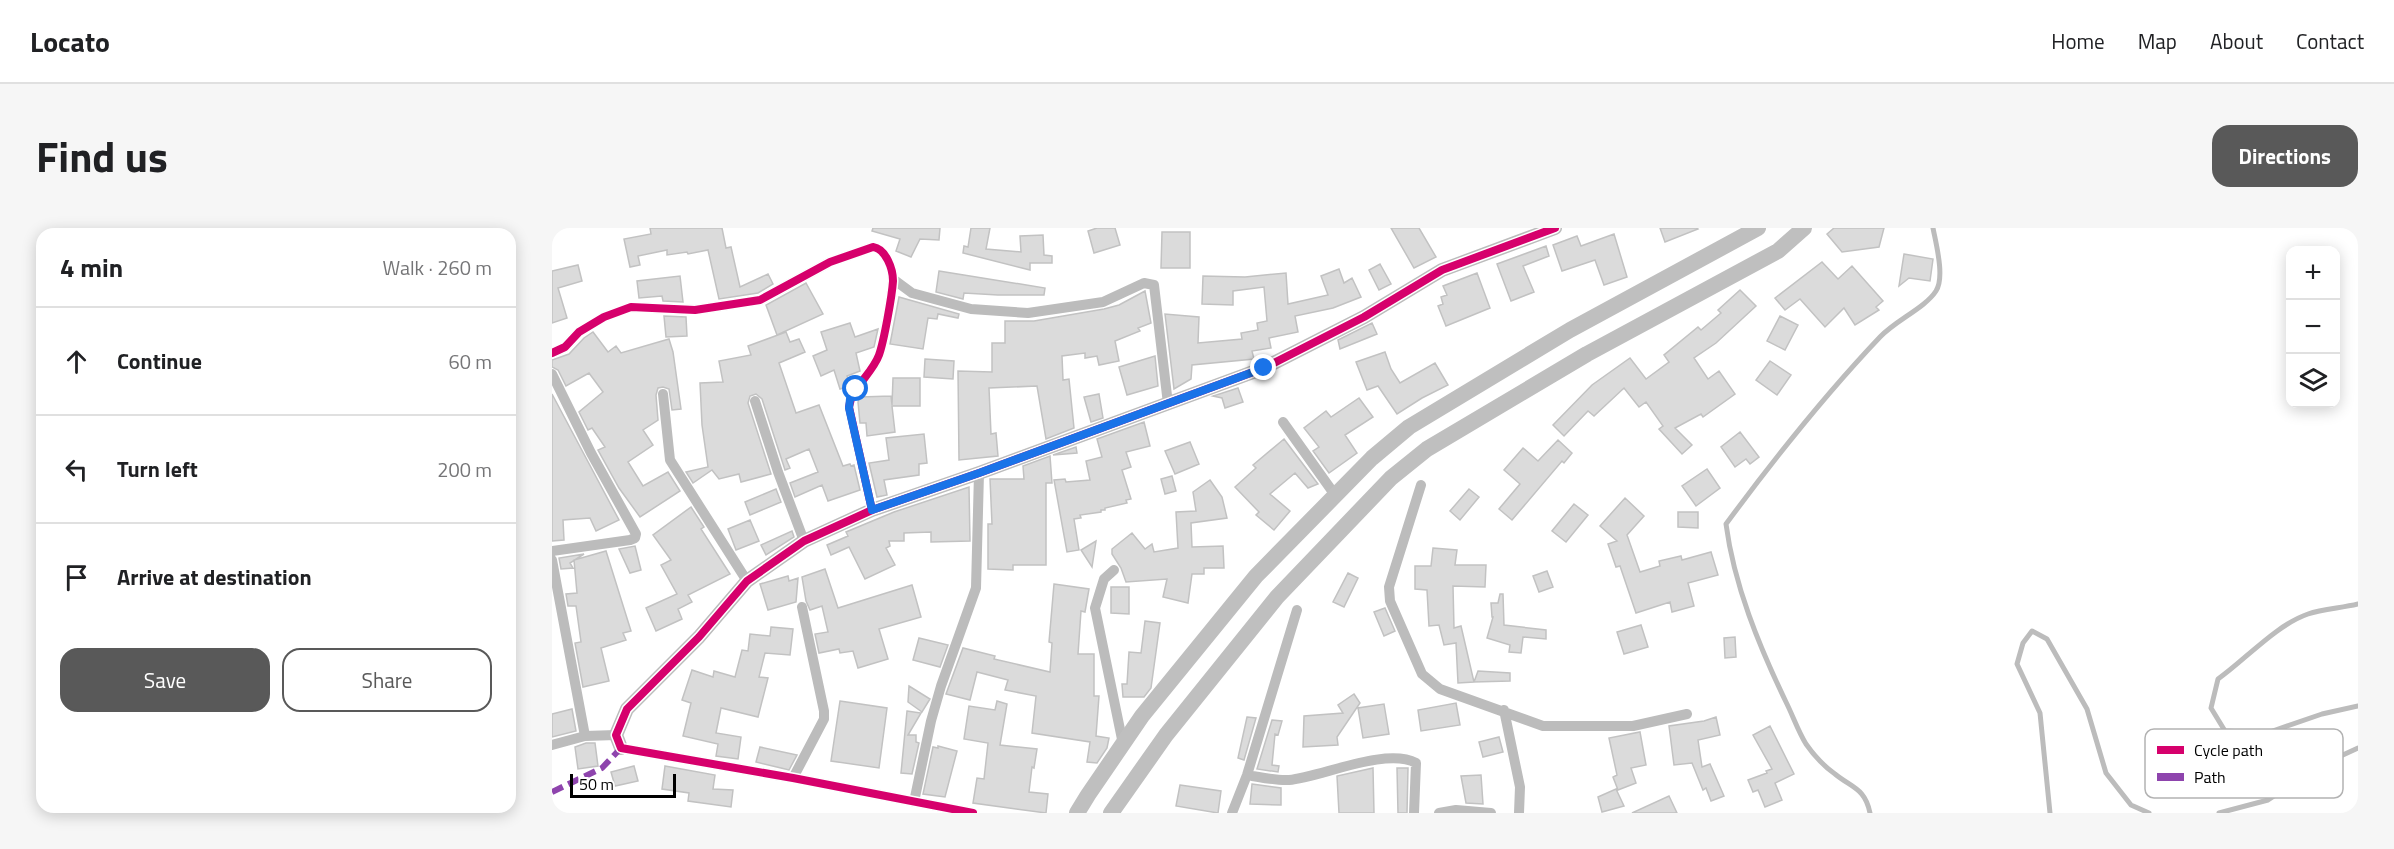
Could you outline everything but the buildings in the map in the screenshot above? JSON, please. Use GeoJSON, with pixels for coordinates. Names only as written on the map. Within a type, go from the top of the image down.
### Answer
{"type":"FeatureCollection","features":[{"type":"Feature","properties":{"kind":"main road"},"geometry":{"type":"LineString","coordinates":[[1077,813],[1123,744],[1256,576],[1372,458],[1409,427],[1570,330],[1758,228]]}},
{"type":"Feature","properties":{"kind":"main road"},"geometry":{"type":"LineString","coordinates":[[1111,813],[1166,735],[1277,597],[1390,478],[1427,449],[1587,354],[1778,251],[1804,228]]}},
{"type":"Feature","properties":{"kind":"street"},"geometry":{"type":"LineString","coordinates":[[618,741],[627,709],[699,637],[747,581],[804,541],[872,510],[1264,368],[1364,317],[1442,270],[1555,228]]}},
{"type":"Feature","properties":{"kind":"street"},"geometry":{"type":"LineString","coordinates":[[552,353],[604,317],[632,307],[695,310],[760,300],[830,262],[873,247],[879,248],[885,255],[893,279],[879,356],[850,399],[849,408],[872,510]]}},
{"type":"Feature","properties":{"kind":"street"},"geometry":{"type":"LineString","coordinates":[[893,279],[912,293],[970,309],[1028,313],[1103,302],[1144,284],[1154,285],[1168,404]]}},
{"type":"Feature","properties":{"kind":"street"},"geometry":{"type":"LineString","coordinates":[[552,374],[591,453],[636,534],[635,538],[630,540],[552,551]]}},
{"type":"Feature","properties":{"kind":"street"},"geometry":{"type":"LineString","coordinates":[[663,394],[670,460],[747,581]]}},
{"type":"Feature","properties":{"kind":"street"},"geometry":{"type":"LineString","coordinates":[[755,401],[804,541]]}},
{"type":"Feature","properties":{"kind":"street"},"geometry":{"type":"LineString","coordinates":[[1283,422],[1335,495]]}},
{"type":"Feature","properties":{"kind":"street"},"geometry":{"type":"LineString","coordinates":[[914,802],[936,703],[976,588],[979,473]]}},
{"type":"Feature","properties":{"kind":"street"},"geometry":{"type":"LineString","coordinates":[[1421,485],[1389,587],[1390,601],[1422,674],[1440,689],[1504,710],[1543,726],[1633,726],[1687,714]]}},
{"type":"Feature","properties":{"kind":"street"},"geometry":{"type":"LineString","coordinates":[[552,560],[585,736]]}},
{"type":"Feature","properties":{"kind":"street"},"geometry":{"type":"LineString","coordinates":[[1114,570],[1104,579],[1095,608],[1123,744]]}},
{"type":"Feature","properties":{"kind":"street"},"geometry":{"type":"LineString","coordinates":[[793,778],[824,719],[802,607]]}},
{"type":"Feature","properties":{"kind":"street"},"geometry":{"type":"LineString","coordinates":[[1232,813],[1247,775],[1298,610]]}},
{"type":"Feature","properties":{"kind":"street"},"geometry":{"type":"LineString","coordinates":[[1504,710],[1520,788],[1519,813]]}},
{"type":"Feature","properties":{"kind":"street"},"geometry":{"type":"LineString","coordinates":[[552,745],[585,736],[618,741],[973,813]]}},
{"type":"Feature","properties":{"kind":"street"},"geometry":{"type":"LineString","coordinates":[[1247,775],[1289,780],[1343,766],[1405,758],[1416,763],[1414,813]]}},
{"type":"Feature","properties":{"kind":"street"},"geometry":{"type":"LineString","coordinates":[[1439,813],[1456,810],[1484,812]]}},
{"type":"Feature","properties":{"kind":"lane"},"geometry":{"type":"LineString","coordinates":[[1870,813],[1868,803],[1859,789],[1834,774],[1807,744],[1772,674],[1740,590],[1729,549],[1726,524],[1805,419],[1881,335],[1903,317],[1927,302],[1938,289],[1939,263],[1933,228]]}},
{"type":"Feature","properties":{"kind":"lane"},"geometry":{"type":"LineString","coordinates":[[2224,729],[2211,708],[2218,680],[2268,638],[2307,614],[2358,604]]}},
{"type":"Feature","properties":{"kind":"lane"},"geometry":{"type":"LineString","coordinates":[[2050,813],[2040,713],[2017,664],[2023,643],[2032,631],[2047,639],[2087,710],[2106,773],[2131,805],[2149,813]]}},
{"type":"Feature","properties":{"kind":"lane"},"geometry":{"type":"LineString","coordinates":[[2279,729],[2322,714],[2358,706]]}},
{"type":"Feature","properties":{"kind":"lane"},"geometry":{"type":"LineString","coordinates":[[2343,755],[2358,748]]}},
{"type":"Feature","properties":{"kind":"lane"},"geometry":{"type":"LineString","coordinates":[[2219,813],[2271,798]]}},
{"type":"Feature","properties":{"kind":"marked path"},"geometry":{"type":"LineString","coordinates":[[552,792],[602,768],[621,748]]}},
{"type":"Feature","properties":{"kind":"cycle path"},"geometry":{"type":"LineString","coordinates":[[973,813],[621,748],[616,735],[627,709],[699,637],[747,581],[804,541],[872,510],[1264,368],[1364,317],[1442,270],[1555,228]]}},
{"type":"Feature","properties":{"kind":"cycle path"},"geometry":{"type":"LineString","coordinates":[[552,353],[565,347],[579,332],[604,317],[631,307],[695,310],[760,300],[830,262],[873,247],[878,249],[888,260],[893,276],[888,318],[876,362],[854,393],[849,407],[872,510]]}},
{"type":"Feature","properties":{"kind":"route"},"geometry":{"type":"LineString","coordinates":[[856,389],[850,399],[849,408],[872,510],[1264,368]]}}]}
